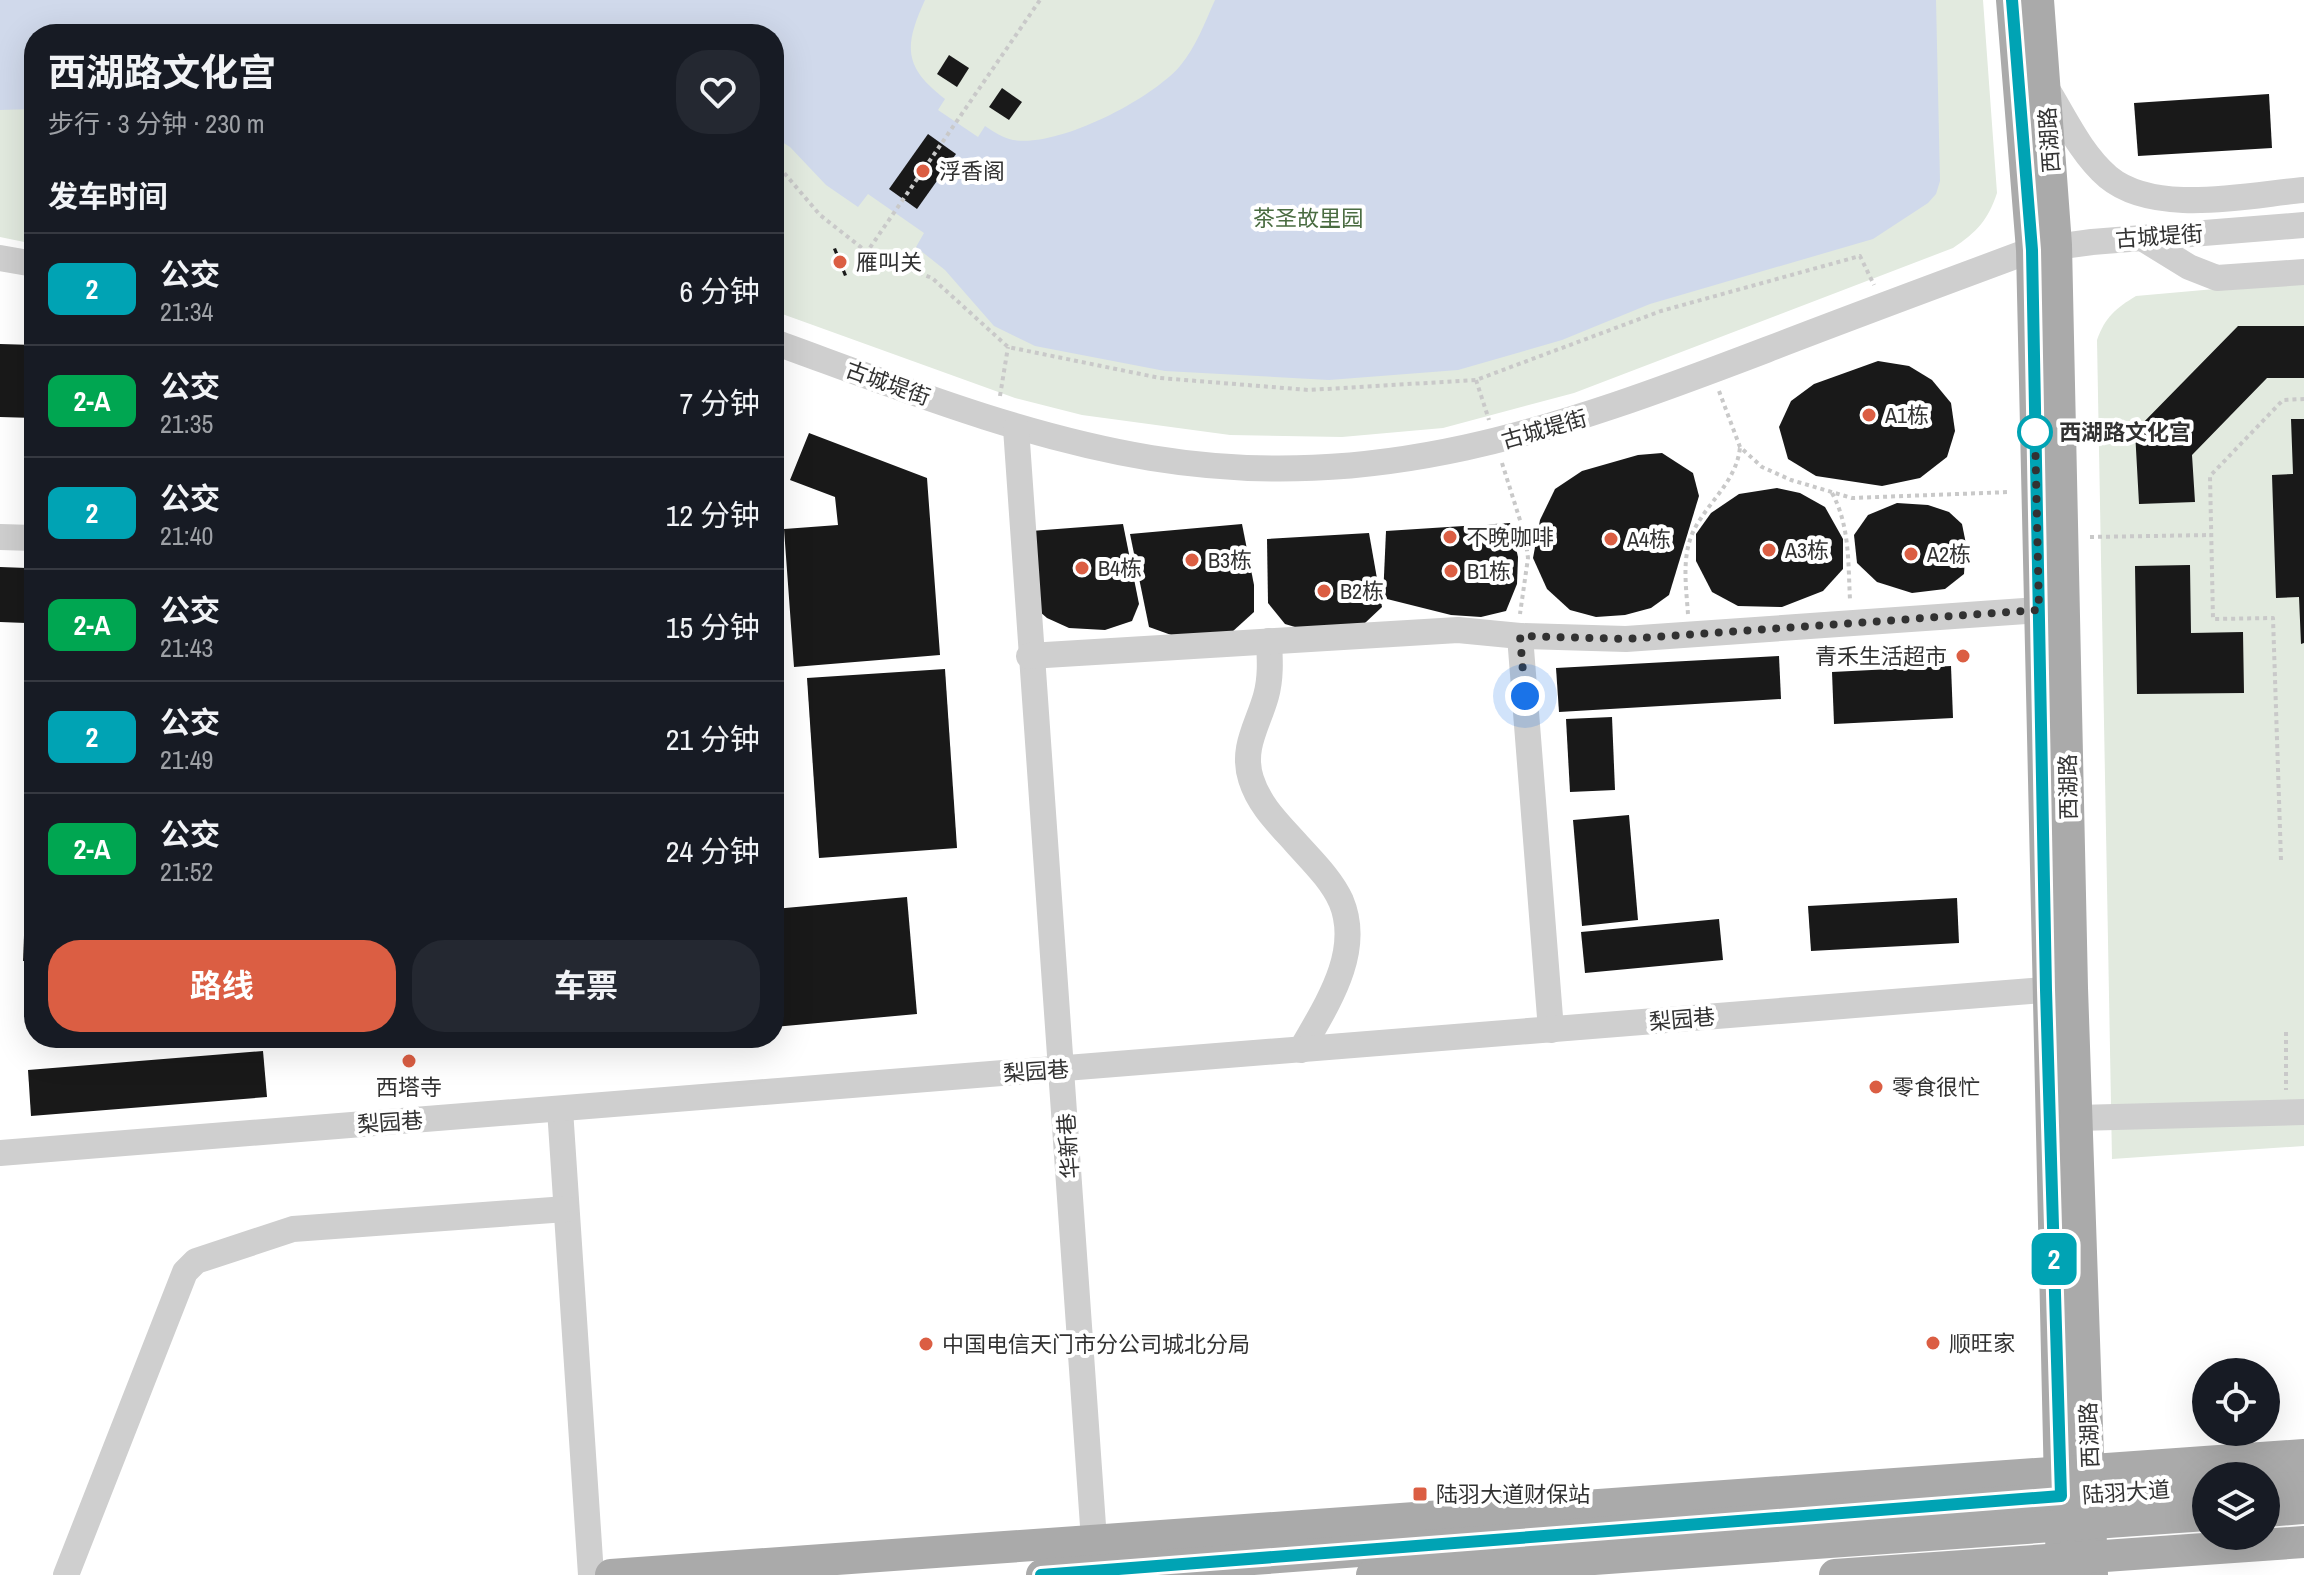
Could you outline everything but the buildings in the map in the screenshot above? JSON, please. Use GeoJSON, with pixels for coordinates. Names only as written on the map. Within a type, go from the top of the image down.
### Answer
{"type":"FeatureCollection","features":[{"type":"Feature","properties":{"kind":"main road","name":"西湖路"},"geometry":{"type":"LineString","coordinates":[[2012,0],[2044,248],[2063,538],[2059,989],[2077,1118],[2077,1566]]}},
{"type":"Feature","properties":{"kind":"main road","name":"西湖路"},"geometry":{"type":"LineString","coordinates":[[2038,0],[2044,85],[2044,248],[2036,491],[2039,610],[2059,989],[2076,1496]]}},
{"type":"Feature","properties":{"kind":"main road"},"geometry":{"type":"LineString","coordinates":[[611,1575],[1094,1540],[2076,1496],[2304,1455]]}},
{"type":"Feature","properties":{"kind":"main road"},"geometry":{"type":"LineString","coordinates":[[2280,1482],[2304,1481]]}},
{"type":"Feature","properties":{"kind":"main road","name":"陆羽大道"},"geometry":{"type":"LineString","coordinates":[[1042,1575],[2192,1488]]}},
{"type":"Feature","properties":{"kind":"main road","name":"陆羽大道"},"geometry":{"type":"LineString","coordinates":[[1372,1575],[2076,1496],[2192,1513]]}},
{"type":"Feature","properties":{"kind":"main road"},"geometry":{"type":"LineString","coordinates":[[2280,1510],[2304,1508]]}},
{"type":"Feature","properties":{"kind":"main road"},"geometry":{"type":"LineString","coordinates":[[1835,1575],[2077,1566],[2304,1542]]}},
{"type":"Feature","properties":{"kind":"street"},"geometry":{"type":"LineString","coordinates":[[2044,85],[2086,153],[2108,177],[2138,194],[2170,200],[2304,190]]}},
{"type":"Feature","properties":{"kind":"street","name":"古城堤街"},"geometry":{"type":"LineString","coordinates":[[784,346],[1006,426],[1154,458],[1252,467],[1350,466],[1496,443],[1593,415],[1883,305],[2044,248],[2304,225]]}},
{"type":"Feature","properties":{"kind":"street"},"geometry":{"type":"LineString","coordinates":[[2142,238],[2189,267],[2217,278],[2304,272]]}},
{"type":"Feature","properties":{"kind":"street"},"geometry":{"type":"LineString","coordinates":[[0,258],[24,262]]}},
{"type":"Feature","properties":{"kind":"street","name":"华新巷"},"geometry":{"type":"LineString","coordinates":[[1006,426],[1029,656],[1063,1069],[1094,1540]]}},
{"type":"Feature","properties":{"kind":"street"},"geometry":{"type":"LineString","coordinates":[[0,537],[24,538]]}},
{"type":"Feature","properties":{"kind":"street"},"geometry":{"type":"LineString","coordinates":[[1029,656],[1458,630],[1587,640],[2039,610]]}},
{"type":"Feature","properties":{"kind":"street"},"geometry":{"type":"LineString","coordinates":[[1520,636],[1551,1030]]}},
{"type":"Feature","properties":{"kind":"street"},"geometry":{"type":"LineString","coordinates":[[1269,641],[1270,675],[1251,735],[1248,754],[1250,777],[1262,806],[1330,883],[1342,904],[1347,935],[1343,966],[1331,997],[1301,1050]]}},
{"type":"Feature","properties":{"kind":"street","name":"梨园巷"},"geometry":{"type":"LineString","coordinates":[[0,1153],[2059,989]]}},
{"type":"Feature","properties":{"kind":"street"},"geometry":{"type":"LineString","coordinates":[[560,1109],[591,1575]]}},
{"type":"Feature","properties":{"kind":"street"},"geometry":{"type":"LineString","coordinates":[[2077,1118],[2295,1112]]}},
{"type":"Feature","properties":{"kind":"street"},"geometry":{"type":"LineString","coordinates":[[66,1575],[185,1272],[196,1261],[293,1229],[566,1209]]}},
{"type":"Feature","properties":{"kind":"path"},"geometry":{"type":"LineString","coordinates":[[867,252],[1040,0]]}},
{"type":"Feature","properties":{"kind":"path"},"geometry":{"type":"LineString","coordinates":[[784,173],[820,215],[867,252],[932,278],[1008,347],[1160,378],[1276,389],[1476,380],[1661,311],[1860,256],[1883,305]]}},
{"type":"Feature","properties":{"kind":"path"},"geometry":{"type":"LineString","coordinates":[[1006,426],[1008,347]]}},
{"type":"Feature","properties":{"kind":"path"},"geometry":{"type":"LineString","coordinates":[[1689,635],[1685,571],[1688,547],[1694,529],[1739,462],[1740,447],[1711,371]]}},
{"type":"Feature","properties":{"kind":"path"},"geometry":{"type":"LineString","coordinates":[[1476,380],[1525,536],[1528,558],[1520,636]]}},
{"type":"Feature","properties":{"kind":"path"},"geometry":{"type":"LineString","coordinates":[[2281,860],[2273,618],[2213,619],[2210,476],[2283,400],[2304,399]]}},
{"type":"Feature","properties":{"kind":"path"},"geometry":{"type":"LineString","coordinates":[[1740,447],[1762,467],[1852,498],[2036,491]]}},
{"type":"Feature","properties":{"kind":"path"},"geometry":{"type":"LineString","coordinates":[[1832,493],[1846,532],[1852,623]]}},
{"type":"Feature","properties":{"kind":"path"},"geometry":{"type":"LineString","coordinates":[[2063,538],[2211,535]]}},
{"type":"Feature","properties":{"kind":"path"},"geometry":{"type":"LineString","coordinates":[[2286,1032],[2295,1112]]}},
{"type":"Feature","properties":{"kind":"green space","name":"茶圣故里园"},"geometry":{"type":"Polygon","coordinates":[[[0,0],[1983,0],[1997,193],[1981,225],[1953,248],[1574,393],[1443,428],[1342,437],[1230,435],[1082,415],[1015,398],[784,315],[784,24],[24,24],[24,242],[0,237],[0,0]]]}},
{"type":"Feature","properties":{"kind":"green space"},"geometry":{"type":"Polygon","coordinates":[[[2304,281],[2304,1146],[2112,1159],[2097,340],[2112,314],[2136,296],[2304,281]]]}},
{"type":"Feature","properties":{"kind":"water","name":"茶圣故里园"},"geometry":{"type":"Polygon","coordinates":[[[0,0],[925,0],[913,30],[911,55],[921,76],[945,99],[938,110],[978,137],[985,126],[1009,139],[1032,140],[1078,129],[1103,118],[1167,79],[1191,51],[1215,0],[1936,0],[1940,181],[1936,194],[1928,203],[1873,239],[1650,304],[1562,340],[1458,370],[1329,380],[1165,371],[1035,346],[994,326],[945,270],[916,247],[924,233],[868,194],[858,207],[826,185],[784,143],[784,24],[24,24],[24,109],[0,110],[0,0]]]}},
{"type":"Feature","properties":{"kind":"bus line","name":"2"},"geometry":{"type":"LineString","coordinates":[[1041,1575],[2061,1496],[2046,990],[2032,250],[2012,0]]}},
{"type":"Feature","properties":{"kind":"place","name":"浮香阁"},"geometry":{"type":"Point","coordinates":[923,171]}},
{"type":"Feature","properties":{"kind":"place","name":"雁叫关"},"geometry":{"type":"Point","coordinates":[840,262]}},
{"type":"Feature","properties":{"kind":"place","name":"A1栋"},"geometry":{"type":"Point","coordinates":[1869,415]}},
{"type":"Feature","properties":{"kind":"place","name":"西湖路文化宫"},"geometry":{"type":"Point","coordinates":[2035,432]}},
{"type":"Feature","properties":{"kind":"place","name":"不晚咖啡"},"geometry":{"type":"Point","coordinates":[1450,537]}},
{"type":"Feature","properties":{"kind":"place","name":"A4栋"},"geometry":{"type":"Point","coordinates":[1611,539]}},
{"type":"Feature","properties":{"kind":"place","name":"A3栋"},"geometry":{"type":"Point","coordinates":[1769,550]}},
{"type":"Feature","properties":{"kind":"place","name":"A2栋"},"geometry":{"type":"Point","coordinates":[1911,554]}},
{"type":"Feature","properties":{"kind":"place","name":"B3栋"},"geometry":{"type":"Point","coordinates":[1192,560]}},
{"type":"Feature","properties":{"kind":"place","name":"B4栋"},"geometry":{"type":"Point","coordinates":[1082,568]}},
{"type":"Feature","properties":{"kind":"place","name":"B1栋"},"geometry":{"type":"Point","coordinates":[1451,571]}},
{"type":"Feature","properties":{"kind":"place","name":"B2栋"},"geometry":{"type":"Point","coordinates":[1324,591]}},
{"type":"Feature","properties":{"kind":"place","name":"青禾生活超市"},"geometry":{"type":"Point","coordinates":[1963,656]}},
{"type":"Feature","properties":{"kind":"place","name":"西塔寺"},"geometry":{"type":"Point","coordinates":[409,1061]}},
{"type":"Feature","properties":{"kind":"place","name":"零食很忙"},"geometry":{"type":"Point","coordinates":[1876,1087]}},
{"type":"Feature","properties":{"kind":"place","name":"顺旺家"},"geometry":{"type":"Point","coordinates":[1933,1343]}},
{"type":"Feature","properties":{"kind":"place","name":"中国电信天门市分公司城北分局"},"geometry":{"type":"Point","coordinates":[926,1344]}},
{"type":"Feature","properties":{"kind":"place","name":"陆羽大道财保站"},"geometry":{"type":"Point","coordinates":[1420,1494]}},
{"type":"Feature","properties":{"kind":"route"},"geometry":{"type":"LineString","coordinates":[[1525,696],[1520,636],[1626,639],[2039,610],[2035,432]]}}]}
